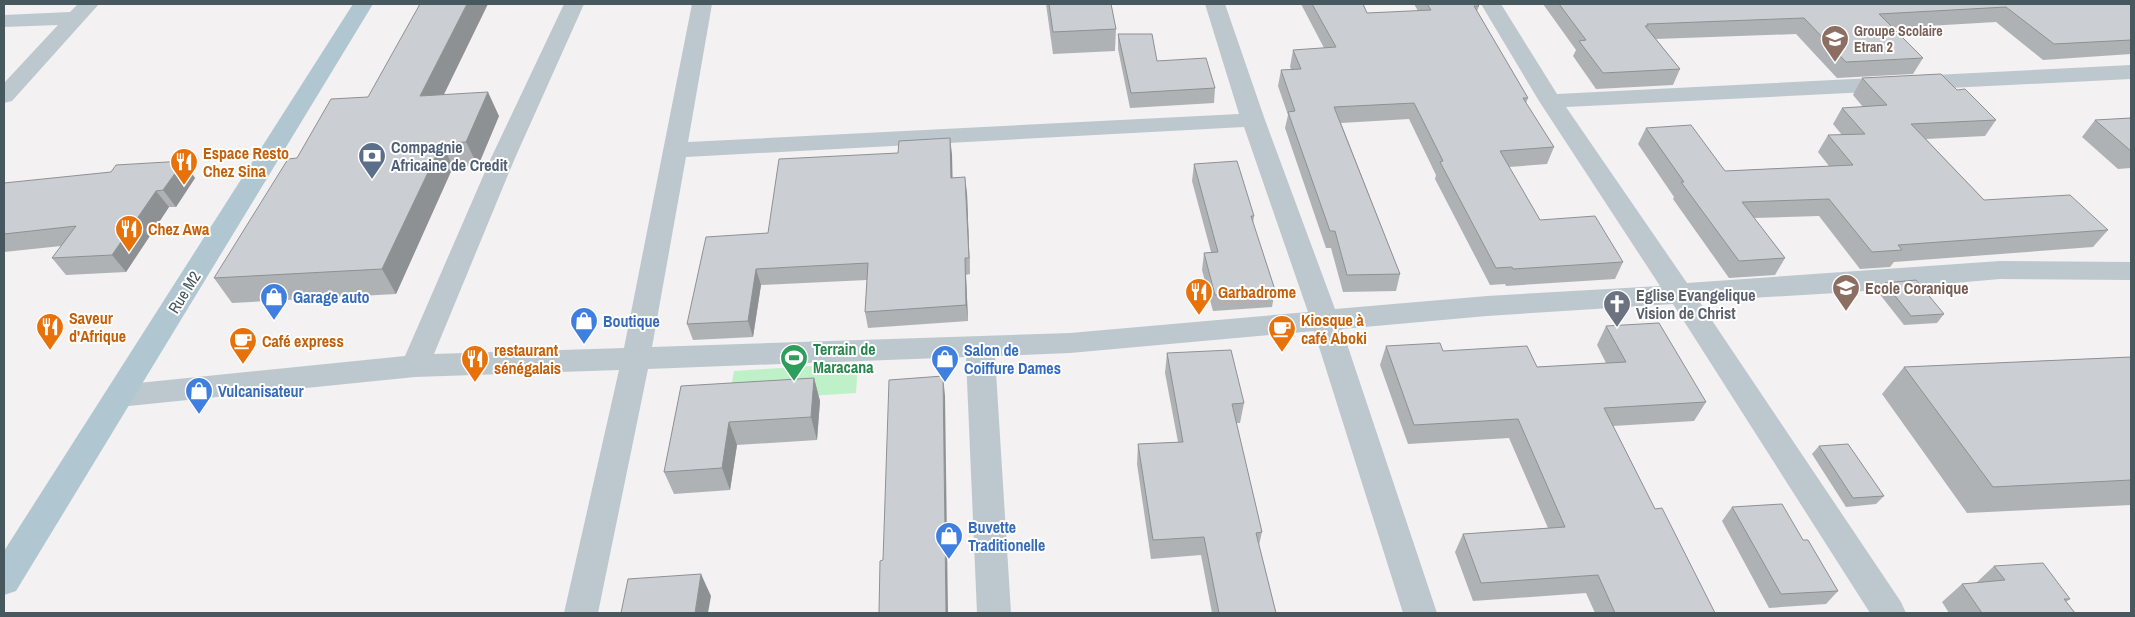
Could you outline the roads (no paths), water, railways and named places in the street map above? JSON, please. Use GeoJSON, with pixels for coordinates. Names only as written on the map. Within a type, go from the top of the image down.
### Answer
{"type":"FeatureCollection","features":[{"type":"Feature","properties":{"kind":"main road","name":"Rue M2"},"geometry":{"type":"LineString","coordinates":[[4,580],[363,4]]}},
{"type":"Feature","properties":{"kind":"street"},"geometry":{"type":"LineString","coordinates":[[415,366],[503,158],[574,4]]}},
{"type":"Feature","properties":{"kind":"street"},"geometry":{"type":"LineString","coordinates":[[581,613],[636,358],[702,4]]}},
{"type":"Feature","properties":{"kind":"street"},"geometry":{"type":"LineString","coordinates":[[1215,4],[1325,321],[1420,613]]}},
{"type":"Feature","properties":{"kind":"street"},"geometry":{"type":"LineString","coordinates":[[1491,4],[1550,101],[1680,294],[1889,613]]}},
{"type":"Feature","properties":{"kind":"street"},"geometry":{"type":"LineString","coordinates":[[4,21],[83,11]]}},
{"type":"Feature","properties":{"kind":"street"},"geometry":{"type":"LineString","coordinates":[[4,96],[83,11]]}},
{"type":"Feature","properties":{"kind":"street"},"geometry":{"type":"LineString","coordinates":[[1550,101],[2131,72]]}},
{"type":"Feature","properties":{"kind":"street"},"geometry":{"type":"LineString","coordinates":[[674,150],[1254,120]]}},
{"type":"Feature","properties":{"kind":"street"},"geometry":{"type":"LineString","coordinates":[[119,396],[415,366],[1070,343],[1487,306],[1680,294],[1709,289],[1829,284],[1969,271],[2028,269],[2131,271]]}},
{"type":"Feature","properties":{"kind":"street"},"geometry":{"type":"LineString","coordinates":[[980,347],[994,613]]}},
{"type":"Feature","properties":{"kind":"place","name":"Groupe Scolaire Etran 2"},"geometry":{"type":"Point","coordinates":[1835,63]}},
{"type":"Feature","properties":{"kind":"place","name":"Compagnie Africaine de Credit"},"geometry":{"type":"Point","coordinates":[372,180]}},
{"type":"Feature","properties":{"kind":"place","name":"Espace Resto Chez Sina"},"geometry":{"type":"Point","coordinates":[184,186]}},
{"type":"Feature","properties":{"kind":"place","name":"Chez Awa"},"geometry":{"type":"Point","coordinates":[129,253]}},
{"type":"Feature","properties":{"kind":"place","name":"Ecole Coranique"},"geometry":{"type":"Point","coordinates":[1846,312]}},
{"type":"Feature","properties":{"kind":"place","name":"Garbadrome"},"geometry":{"type":"Point","coordinates":[1199,316]}},
{"type":"Feature","properties":{"kind":"place","name":"Garage auto"},"geometry":{"type":"Point","coordinates":[274,321]}},
{"type":"Feature","properties":{"kind":"place","name":"Eglise Evangelique Vision de Christ"},"geometry":{"type":"Point","coordinates":[1617,328]}},
{"type":"Feature","properties":{"kind":"place","name":"Boutique"},"geometry":{"type":"Point","coordinates":[584,345]}},
{"type":"Feature","properties":{"kind":"place","name":"Saveur d'Afrique"},"geometry":{"type":"Point","coordinates":[50,351]}},
{"type":"Feature","properties":{"kind":"place","name":"Kiosque à café Aboki"},"geometry":{"type":"Point","coordinates":[1282,353]}},
{"type":"Feature","properties":{"kind":"place","name":"Café express"},"geometry":{"type":"Point","coordinates":[243,365]}},
{"type":"Feature","properties":{"kind":"place","name":"Terrain de Maracana"},"geometry":{"type":"Point","coordinates":[794,382]}},
{"type":"Feature","properties":{"kind":"place","name":"restaurant sénégalais"},"geometry":{"type":"Point","coordinates":[475,383]}},
{"type":"Feature","properties":{"kind":"place","name":"Salon de Coiffure Dames"},"geometry":{"type":"Point","coordinates":[945,383]}},
{"type":"Feature","properties":{"kind":"place","name":"Vulcanisateur"},"geometry":{"type":"Point","coordinates":[199,415]}},
{"type":"Feature","properties":{"kind":"place","name":"Buvette Traditionelle"},"geometry":{"type":"Point","coordinates":[949,560]}}]}
